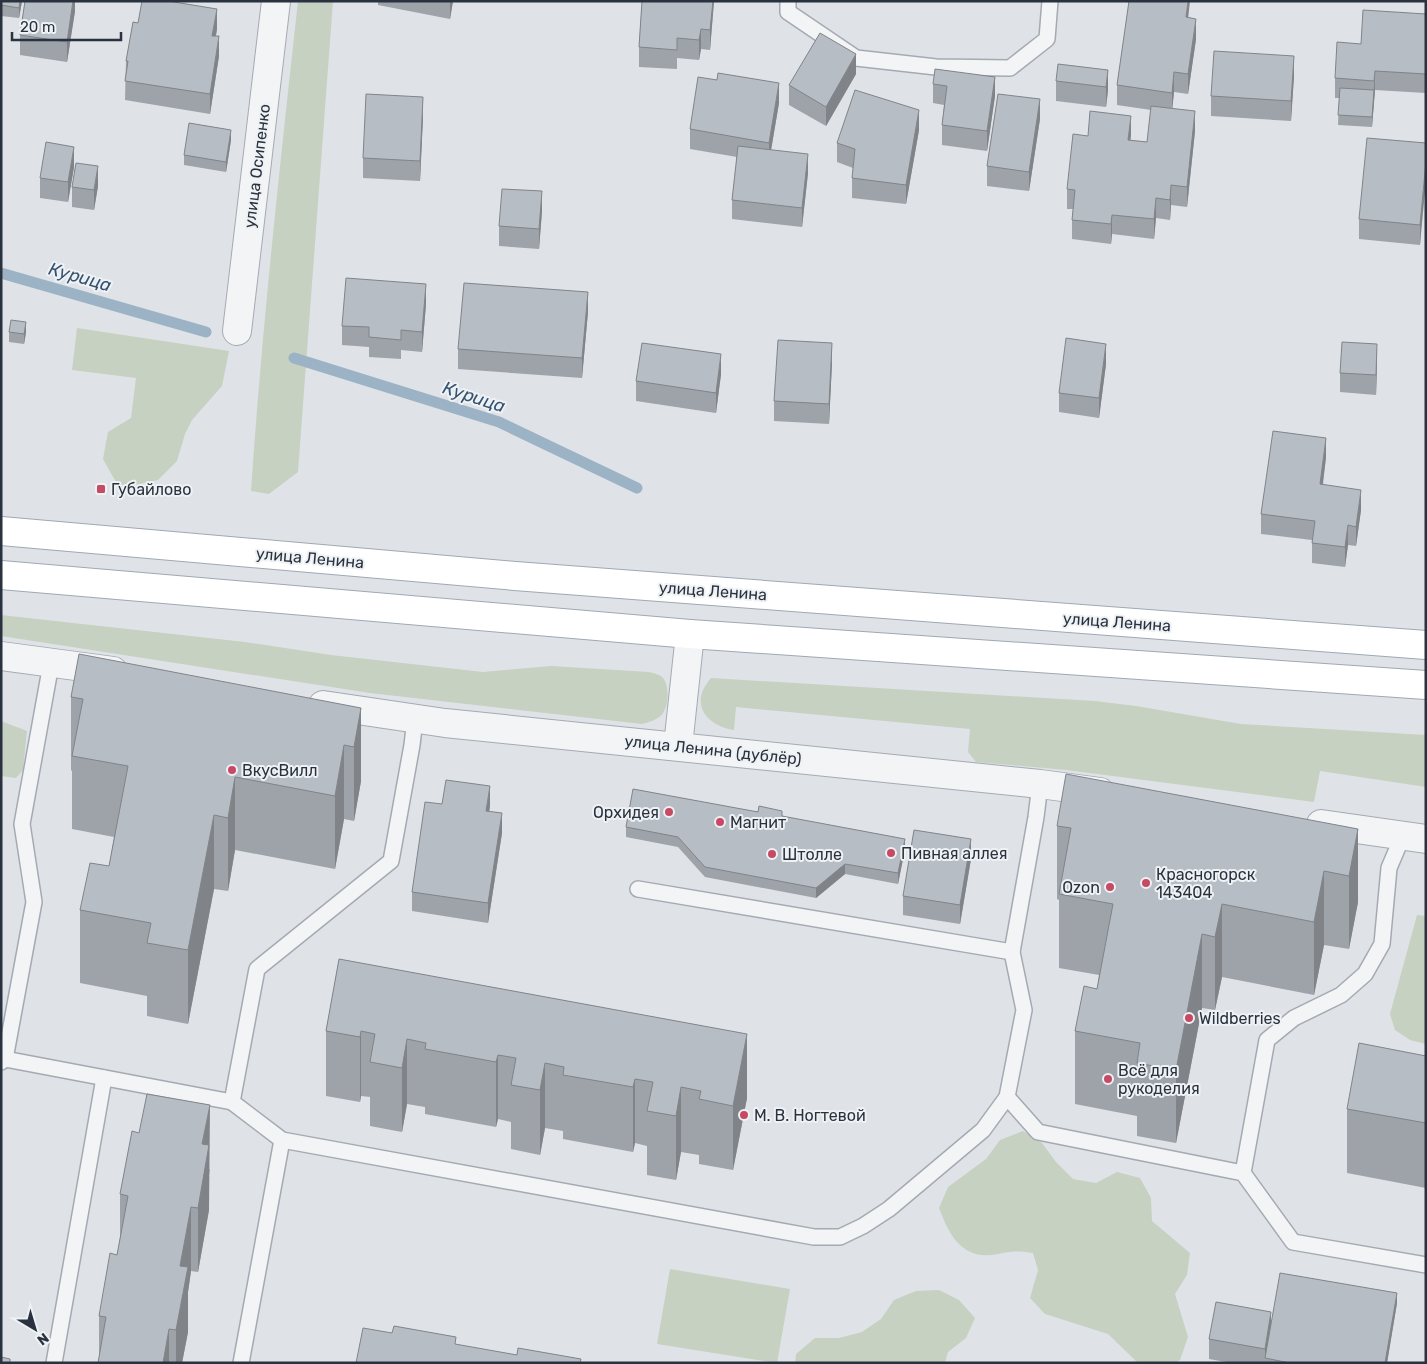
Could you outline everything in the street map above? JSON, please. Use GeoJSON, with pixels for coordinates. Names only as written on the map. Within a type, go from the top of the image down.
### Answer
{"type":"FeatureCollection","features":[{"type":"Feature","properties":{"kind":"main road","name":"улица Ленина"},"geometry":{"type":"LineString","coordinates":[[1,531],[515,576],[1426,646]]}},
{"type":"Feature","properties":{"kind":"main road"},"geometry":{"type":"LineString","coordinates":[[1,575],[690,634],[1426,685]]}},
{"type":"Feature","properties":{"kind":"street","name":"улица Осипенко"},"geometry":{"type":"LineString","coordinates":[[237,331],[276,1]]}},
{"type":"Feature","properties":{"kind":"street"},"geometry":{"type":"LineString","coordinates":[[678,746],[690,634]]}},
{"type":"Feature","properties":{"kind":"street"},"geometry":{"type":"LineString","coordinates":[[1,656],[134,675]]}},
{"type":"Feature","properties":{"kind":"street","name":"улица Ленина (дублёр)"},"geometry":{"type":"LineString","coordinates":[[298,701],[415,719],[1040,784],[1128,796]]}},
{"type":"Feature","properties":{"kind":"street"},"geometry":{"type":"LineString","coordinates":[[1295,820],[1414,837]]}},
{"type":"Feature","properties":{"kind":"lane"},"geometry":{"type":"LineString","coordinates":[[788,1],[788,12],[856,58],[936,67],[1010,68],[1047,39],[1050,1]]}},
{"type":"Feature","properties":{"kind":"lane"},"geometry":{"type":"LineString","coordinates":[[50,664],[22,824],[34,902],[3,1061],[232,1102],[282,1140],[814,1237],[840,1237],[863,1226],[897,1203],[983,1130],[1007,1096],[1024,1010],[1012,952],[1036,818],[1040,784]]}},
{"type":"Feature","properties":{"kind":"lane"},"geometry":{"type":"LineString","coordinates":[[232,1102],[257,969],[391,861],[415,719]]}},
{"type":"Feature","properties":{"kind":"lane"},"geometry":{"type":"LineString","coordinates":[[1243,1173],[1267,1040],[1294,1018],[1341,995],[1365,974],[1382,944],[1389,868],[1414,837]]}},
{"type":"Feature","properties":{"kind":"lane"},"geometry":{"type":"LineString","coordinates":[[638,889],[1012,952]]}},
{"type":"Feature","properties":{"kind":"lane"},"geometry":{"type":"LineString","coordinates":[[54,1363],[104,1078]]}},
{"type":"Feature","properties":{"kind":"lane"},"geometry":{"type":"LineString","coordinates":[[1007,1096],[1038,1132],[1243,1173],[1292,1242],[1426,1266]]}},
{"type":"Feature","properties":{"kind":"lane"},"geometry":{"type":"LineString","coordinates":[[241,1363],[282,1140]]}},
{"type":"Feature","properties":{"kind":"green space"},"geometry":{"type":"Polygon","coordinates":[[[298,1],[333,1],[298,472],[269,494],[251,491],[266,307],[298,1]]]}},
{"type":"Feature","properties":{"kind":"green space"},"geometry":{"type":"Polygon","coordinates":[[[77,328],[229,351],[222,386],[192,420],[185,434],[177,461],[158,480],[130,486],[117,484],[103,459],[108,432],[131,418],[136,378],[72,370],[77,328]]]}},
{"type":"Feature","properties":{"kind":"green space"},"geometry":{"type":"Polygon","coordinates":[[[1,615],[245,642],[331,655],[483,672],[551,666],[649,672],[660,675],[664,679],[667,688],[667,699],[665,709],[659,717],[642,724],[370,693],[1,636],[1,615]]]}},
{"type":"Feature","properties":{"kind":"green space"},"geometry":{"type":"Polygon","coordinates":[[[711,678],[1095,701],[1241,724],[1426,735],[1426,787],[1320,771],[1314,802],[1066,770],[976,762],[968,752],[970,729],[736,707],[734,730],[715,723],[703,711],[701,696],[704,687],[711,678]]]}},
{"type":"Feature","properties":{"kind":"green space"},"geometry":{"type":"Polygon","coordinates":[[[1,721],[27,731],[23,770],[16,778],[1,776],[1,721]]]}},
{"type":"Feature","properties":{"kind":"green space"},"geometry":{"type":"Polygon","coordinates":[[[1417,915],[1426,916],[1426,1044],[1410,1040],[1395,1030],[1390,1014],[1417,915]]]}},
{"type":"Feature","properties":{"kind":"green space"},"geometry":{"type":"Polygon","coordinates":[[[1023,1131],[1042,1143],[1056,1162],[1073,1179],[1096,1183],[1117,1172],[1140,1178],[1151,1198],[1152,1221],[1190,1253],[1187,1275],[1175,1294],[1188,1337],[1180,1360],[1175,1363],[1138,1363],[1108,1334],[1045,1314],[1030,1298],[1038,1270],[1033,1253],[1005,1252],[993,1255],[980,1255],[963,1248],[951,1234],[939,1208],[948,1187],[986,1159],[1000,1140],[1023,1131]]]}},
{"type":"Feature","properties":{"kind":"green space"},"geometry":{"type":"Polygon","coordinates":[[[670,1269],[790,1289],[777,1363],[657,1344],[670,1269]]]}},
{"type":"Feature","properties":{"kind":"green space"},"geometry":{"type":"Polygon","coordinates":[[[939,1290],[959,1300],[975,1318],[966,1338],[948,1352],[945,1363],[795,1363],[796,1354],[815,1338],[839,1338],[862,1332],[881,1319],[894,1300],[916,1291],[939,1290]]]}},
{"type":"Feature","properties":{"kind":"building"},"geometry":{"type":"Polygon","coordinates":[[[1,1],[20,1],[19,8],[1,5],[1,1]]]}},
{"type":"Feature","properties":{"kind":"building"},"geometry":{"type":"Polygon","coordinates":[[[25,1],[73,1],[67,42],[20,35],[25,1]]]}},
{"type":"Feature","properties":{"kind":"building"},"geometry":{"type":"Polygon","coordinates":[[[142,1],[168,1],[217,9],[212,36],[219,36],[210,94],[125,81],[128,61],[126,61],[133,22],[138,23],[142,1]]]}},
{"type":"Feature","properties":{"kind":"building"},"geometry":{"type":"Polygon","coordinates":[[[642,1],[713,1],[710,30],[701,29],[699,40],[677,38],[677,50],[639,47],[642,1]]]}},
{"type":"Feature","properties":{"kind":"building"},"geometry":{"type":"Polygon","coordinates":[[[1129,1],[1188,1],[1186,17],[1196,19],[1188,74],[1174,72],[1172,93],[1117,85],[1129,1]]]}},
{"type":"Feature","properties":{"kind":"building"},"geometry":{"type":"Polygon","coordinates":[[[1363,10],[1426,14],[1426,74],[1375,71],[1374,81],[1335,78],[1337,42],[1361,44],[1363,10]]]}},
{"type":"Feature","properties":{"kind":"building"},"geometry":{"type":"Polygon","coordinates":[[[820,33],[856,54],[826,107],[789,85],[820,33]]]}},
{"type":"Feature","properties":{"kind":"building"},"geometry":{"type":"Polygon","coordinates":[[[1214,51],[1294,56],[1291,101],[1211,96],[1214,51]]]}},
{"type":"Feature","properties":{"kind":"building"},"geometry":{"type":"Polygon","coordinates":[[[1058,64],[1108,70],[1106,87],[1056,81],[1058,64]]]}},
{"type":"Feature","properties":{"kind":"building"},"geometry":{"type":"Polygon","coordinates":[[[935,69],[995,77],[987,131],[942,125],[947,86],[933,84],[935,69]]]}},
{"type":"Feature","properties":{"kind":"building"},"geometry":{"type":"Polygon","coordinates":[[[718,73],[779,83],[769,143],[690,129],[698,77],[717,80],[718,73]]]}},
{"type":"Feature","properties":{"kind":"building"},"geometry":{"type":"Polygon","coordinates":[[[1340,88],[1374,90],[1372,117],[1338,115],[1340,88]]]}},
{"type":"Feature","properties":{"kind":"building"},"geometry":{"type":"Polygon","coordinates":[[[855,90],[919,110],[906,185],[852,178],[855,149],[837,143],[855,90]]]}},
{"type":"Feature","properties":{"kind":"building"},"geometry":{"type":"Polygon","coordinates":[[[366,94],[423,97],[420,161],[363,158],[366,94]]]}},
{"type":"Feature","properties":{"kind":"building"},"geometry":{"type":"Polygon","coordinates":[[[998,94],[1040,99],[1029,172],[987,166],[998,94]]]}},
{"type":"Feature","properties":{"kind":"building"},"geometry":{"type":"Polygon","coordinates":[[[1151,106],[1195,111],[1187,187],[1171,185],[1170,200],[1156,198],[1154,219],[1112,215],[1111,224],[1072,220],[1075,190],[1067,189],[1073,134],[1088,136],[1090,111],[1131,116],[1128,140],[1147,142],[1151,106]]]}},
{"type":"Feature","properties":{"kind":"building"},"geometry":{"type":"Polygon","coordinates":[[[189,123],[231,130],[226,162],[184,155],[189,123]]]}},
{"type":"Feature","properties":{"kind":"building"},"geometry":{"type":"Polygon","coordinates":[[[1367,138],[1426,143],[1420,225],[1359,219],[1367,138]]]}},
{"type":"Feature","properties":{"kind":"building"},"geometry":{"type":"Polygon","coordinates":[[[46,142],[74,147],[68,182],[40,178],[46,142]]]}},
{"type":"Feature","properties":{"kind":"building"},"geometry":{"type":"Polygon","coordinates":[[[738,146],[808,154],[802,208],[732,200],[738,146]]]}},
{"type":"Feature","properties":{"kind":"building"},"geometry":{"type":"Polygon","coordinates":[[[76,163],[98,166],[94,190],[72,187],[76,163]]]}},
{"type":"Feature","properties":{"kind":"building"},"geometry":{"type":"Polygon","coordinates":[[[502,189],[542,191],[539,229],[499,226],[502,189]]]}},
{"type":"Feature","properties":{"kind":"building"},"geometry":{"type":"Polygon","coordinates":[[[346,278],[426,284],[422,332],[401,330],[401,340],[369,337],[369,327],[342,326],[346,278]]]}},
{"type":"Feature","properties":{"kind":"building"},"geometry":{"type":"Polygon","coordinates":[[[464,283],[588,292],[582,358],[458,349],[464,283]]]}},
{"type":"Feature","properties":{"kind":"building"},"geometry":{"type":"Polygon","coordinates":[[[11,320],[26,322],[24,334],[9,332],[11,320]]]}},
{"type":"Feature","properties":{"kind":"building"},"geometry":{"type":"Polygon","coordinates":[[[1066,338],[1106,344],[1099,398],[1059,393],[1066,338]]]}},
{"type":"Feature","properties":{"kind":"building"},"geometry":{"type":"Polygon","coordinates":[[[778,340],[832,343],[829,404],[774,401],[778,340]]]}},
{"type":"Feature","properties":{"kind":"building"},"geometry":{"type":"Polygon","coordinates":[[[1342,342],[1377,344],[1376,375],[1340,373],[1342,342]]]}},
{"type":"Feature","properties":{"kind":"building"},"geometry":{"type":"Polygon","coordinates":[[[642,343],[721,354],[716,393],[636,381],[642,343]]]}},
{"type":"Feature","properties":{"kind":"building"},"geometry":{"type":"Polygon","coordinates":[[[1273,431],[1326,438],[1320,484],[1361,490],[1356,527],[1348,525],[1345,547],[1312,543],[1315,521],[1261,514],[1273,431]]]}},
{"type":"Feature","properties":{"kind":"building"},"geometry":{"type":"Polygon","coordinates":[[[79,654],[361,708],[354,747],[344,745],[335,796],[235,777],[228,818],[214,815],[188,950],[147,943],[151,923],[80,910],[90,863],[109,866],[128,766],[72,756],[83,699],[71,697],[79,654]]]}},
{"type":"Feature","properties":{"kind":"building"},"geometry":{"type":"Polygon","coordinates":[[[1066,774],[1358,829],[1349,876],[1324,871],[1314,922],[1222,904],[1215,937],[1202,934],[1176,1070],[1137,1063],[1140,1043],[1075,1031],[1084,986],[1097,989],[1113,904],[1059,894],[1071,828],[1057,826],[1066,774]]]}},
{"type":"Feature","properties":{"kind":"building"},"geometry":{"type":"Polygon","coordinates":[[[446,780],[490,786],[486,811],[502,813],[488,903],[412,892],[425,802],[442,804],[446,780]]]}},
{"type":"Feature","properties":{"kind":"building"},"geometry":{"type":"Polygon","coordinates":[[[633,789],[758,812],[759,806],[782,811],[782,816],[905,839],[898,873],[845,864],[816,888],[705,867],[678,837],[626,827],[633,789]]]}},
{"type":"Feature","properties":{"kind":"building"},"geometry":{"type":"Polygon","coordinates":[[[914,830],[971,839],[960,905],[903,896],[914,830]]]}},
{"type":"Feature","properties":{"kind":"building"},"geometry":{"type":"Polygon","coordinates":[[[339,959],[747,1034],[733,1106],[699,1099],[701,1091],[681,1087],[676,1116],[647,1111],[653,1082],[635,1079],[633,1087],[563,1075],[564,1067],[545,1063],[540,1090],[511,1085],[516,1058],[498,1055],[496,1062],[425,1049],[426,1043],[407,1039],[402,1068],[370,1062],[375,1034],[361,1031],[360,1037],[326,1031],[339,959]]]}},
{"type":"Feature","properties":{"kind":"building"},"geometry":{"type":"Polygon","coordinates":[[[1359,1043],[1426,1056],[1426,1123],[1347,1109],[1359,1043]]]}},
{"type":"Feature","properties":{"kind":"building"},"geometry":{"type":"Polygon","coordinates":[[[147,1094],[210,1105],[202,1144],[209,1145],[198,1208],[191,1207],[180,1266],[188,1267],[176,1330],[169,1329],[163,1363],[98,1363],[106,1317],[99,1316],[110,1253],[117,1255],[128,1196],[120,1194],[132,1131],[139,1133],[147,1094]]]}},
{"type":"Feature","properties":{"kind":"building"},"geometry":{"type":"Polygon","coordinates":[[[1280,1273],[1397,1293],[1385,1363],[1290,1363],[1265,1358],[1280,1273]]]}},
{"type":"Feature","properties":{"kind":"building"},"geometry":{"type":"Polygon","coordinates":[[[1216,1302],[1271,1312],[1265,1349],[1209,1339],[1216,1302]]]}},
{"type":"Feature","properties":{"kind":"building"},"geometry":{"type":"Polygon","coordinates":[[[394,1326],[456,1337],[455,1344],[517,1355],[518,1348],[581,1359],[580,1363],[356,1363],[363,1328],[392,1333],[394,1326]]]}},
{"type":"Feature","properties":{"kind":"building"},"geometry":{"type":"Polygon","coordinates":[[[1,1357],[10,1359],[10,1363],[1,1363],[1,1357]]]}},
{"type":"Feature","properties":{"kind":"waterway","name":"Курица"},"geometry":{"type":"LineString","coordinates":[[1,273],[206,332]]}},
{"type":"Feature","properties":{"kind":"waterway","name":"Курица"},"geometry":{"type":"LineString","coordinates":[[294,358],[499,422],[637,488]]}},
{"type":"Feature","properties":{"kind":"place","name":"Губайлово"},"geometry":{"type":"Point","coordinates":[101,489]}},
{"type":"Feature","properties":{"kind":"place","name":"ВкусВилл"},"geometry":{"type":"Point","coordinates":[232,770]}},
{"type":"Feature","properties":{"kind":"place","name":"Орхидея"},"geometry":{"type":"Point","coordinates":[669,812]}},
{"type":"Feature","properties":{"kind":"place","name":"Магнит"},"geometry":{"type":"Point","coordinates":[720,822]}},
{"type":"Feature","properties":{"kind":"place","name":"Пивная аллея"},"geometry":{"type":"Point","coordinates":[891,853]}},
{"type":"Feature","properties":{"kind":"place","name":"Штолле"},"geometry":{"type":"Point","coordinates":[772,854]}},
{"type":"Feature","properties":{"kind":"place","name":"Красногорск 143404"},"geometry":{"type":"Point","coordinates":[1146,883]}},
{"type":"Feature","properties":{"kind":"place","name":"Ozon"},"geometry":{"type":"Point","coordinates":[1110,887]}},
{"type":"Feature","properties":{"kind":"place","name":"Wildberries"},"geometry":{"type":"Point","coordinates":[1189,1018]}},
{"type":"Feature","properties":{"kind":"place","name":"Всё для рукоделия"},"geometry":{"type":"Point","coordinates":[1108,1079]}},
{"type":"Feature","properties":{"kind":"place","name":"М. В. Ногтевой"},"geometry":{"type":"Point","coordinates":[744,1115]}}]}
